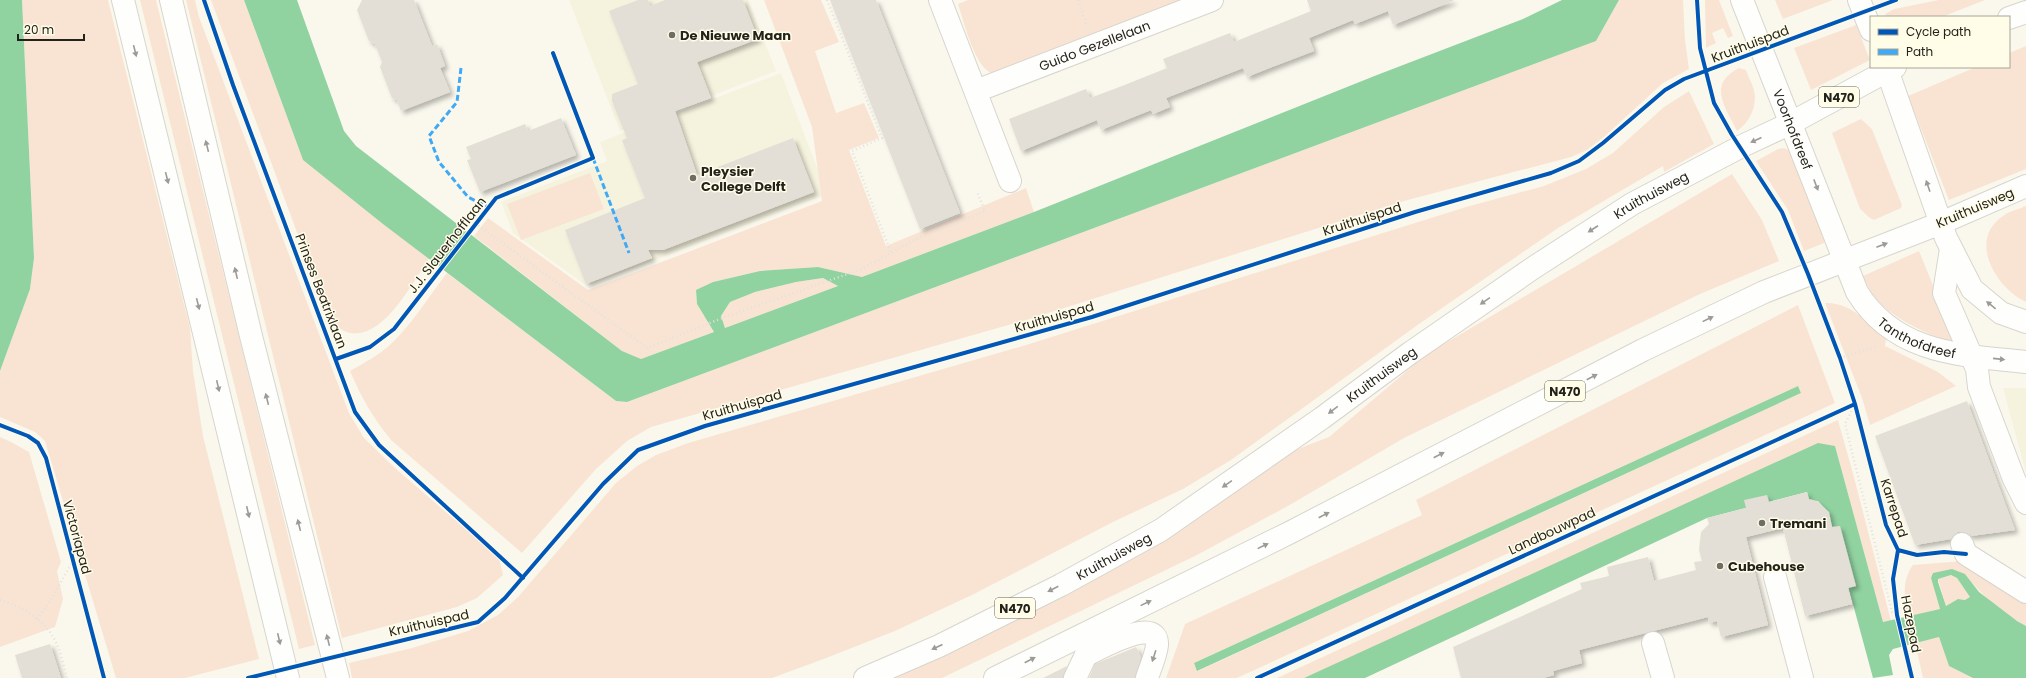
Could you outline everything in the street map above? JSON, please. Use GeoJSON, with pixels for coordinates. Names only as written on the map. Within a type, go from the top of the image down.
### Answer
{"type":"FeatureCollection","features":[{"type":"Feature","properties":{"kind":"main road"},"geometry":{"type":"LineString","coordinates":[[123,0],[288,678]]}},
{"type":"Feature","properties":{"kind":"main road"},"geometry":{"type":"LineString","coordinates":[[171,0],[251,336],[338,678]]}},
{"type":"Feature","properties":{"kind":"main road"},"geometry":{"type":"LineString","coordinates":[[940,0],[1010,181]]}},
{"type":"Feature","properties":{"kind":"main road","name":"Guido Gezellelaan"},"geometry":{"type":"LineString","coordinates":[[976,91],[1212,0]]}},
{"type":"Feature","properties":{"kind":"main road","name":"Voorhofdreef"},"geometry":{"type":"LineString","coordinates":[[1742,0],[1761,52],[1845,259]]}},
{"type":"Feature","properties":{"kind":"main road"},"geometry":{"type":"LineString","coordinates":[[1859,0],[1870,28]]}},
{"type":"Feature","properties":{"kind":"main road"},"geometry":{"type":"LineString","coordinates":[[2010,18],[2026,12]]}},
{"type":"Feature","properties":{"kind":"main road"},"geometry":{"type":"LineString","coordinates":[[1889,68],[1941,223],[1951,249],[1972,289],[2001,313],[2026,322]]}},
{"type":"Feature","properties":{"kind":"main road","name":"Kruithuisweg"},"geometry":{"type":"LineString","coordinates":[[865,678],[966,633],[1061,585],[1161,530],[1322,418],[1410,353],[1533,268],[1632,204],[1791,123],[1889,68]]}},
{"type":"Feature","properties":{"kind":"main road","name":"Kruithuisweg"},"geometry":{"type":"LineString","coordinates":[[995,678],[1091,629],[1289,533],[1643,350],[1764,292],[1845,259],[1941,223],[2026,186]]}},
{"type":"Feature","properties":{"kind":"main road"},"geometry":{"type":"LineString","coordinates":[[1951,249],[1944,293],[1977,369],[1979,387],[2014,479],[2026,503]]}},
{"type":"Feature","properties":{"kind":"main road","name":"Tanthofdreef"},"geometry":{"type":"LineString","coordinates":[[1845,259],[1857,292],[1865,304],[1897,334],[1933,350],[2026,362]]}},
{"type":"Feature","properties":{"kind":"main road"},"geometry":{"type":"LineString","coordinates":[[1933,350],[1979,387]]}},
{"type":"Feature","properties":{"kind":"main road"},"geometry":{"type":"LineString","coordinates":[[1962,544],[1966,554],[2021,582]]}},
{"type":"Feature","properties":{"kind":"main road"},"geometry":{"type":"LineString","coordinates":[[1775,577],[1802,678]]}},
{"type":"Feature","properties":{"kind":"main road"},"geometry":{"type":"LineString","coordinates":[[1075,678],[1086,655],[1091,629]]}},
{"type":"Feature","properties":{"kind":"main road"},"geometry":{"type":"LineString","coordinates":[[1086,655],[1142,631],[1151,634],[1156,640],[1157,647],[1147,678]]}},
{"type":"Feature","properties":{"kind":"main road"},"geometry":{"type":"LineString","coordinates":[[1653,643],[1663,678]]}},
{"type":"Feature","properties":{"kind":"path"},"geometry":{"type":"LineString","coordinates":[[827,0],[882,138],[852,151],[892,253]]}},
{"type":"Feature","properties":{"kind":"path"},"geometry":{"type":"LineString","coordinates":[[1078,0],[1093,45]]}},
{"type":"Feature","properties":{"kind":"path"},"geometry":{"type":"LineString","coordinates":[[475,223],[648,348],[725,317],[862,269],[916,239],[985,211],[977,192]]}},
{"type":"Feature","properties":{"kind":"path"},"geometry":{"type":"LineString","coordinates":[[1840,358],[1883,344],[1897,334]]}},
{"type":"Feature","properties":{"kind":"path"},"geometry":{"type":"LineString","coordinates":[[1837,351],[1842,364]]}},
{"type":"Feature","properties":{"kind":"path"},"geometry":{"type":"LineString","coordinates":[[1853,397],[1857,411]]}},
{"type":"Feature","properties":{"kind":"path"},"geometry":{"type":"LineString","coordinates":[[1848,407],[1855,404]]}},
{"type":"Feature","properties":{"kind":"path"},"geometry":{"type":"LineString","coordinates":[[1855,404],[1844,424],[1892,612],[1896,614]]}},
{"type":"Feature","properties":{"kind":"path"},"geometry":{"type":"LineString","coordinates":[[37,619],[50,601],[74,561]]}},
{"type":"Feature","properties":{"kind":"path"},"geometry":{"type":"LineString","coordinates":[[0,600],[31,614],[37,619],[56,642],[67,678]]}},
{"type":"Feature","properties":{"kind":"shaded area"},"geometry":{"type":"Polygon","coordinates":[[[0,0],[22,0],[34,258],[30,289],[0,371],[0,0]]]}},
{"type":"Feature","properties":{"kind":"shaded area"},"geometry":{"type":"Polygon","coordinates":[[[22,0],[108,0],[190,328],[193,371],[203,436],[259,659],[185,678],[116,678],[45,441],[35,432],[0,417],[0,371],[30,289],[34,258],[22,0]]]}},
{"type":"Feature","properties":{"kind":"shaded area"},"geometry":{"type":"Polygon","coordinates":[[[140,0],[156,0],[315,645],[299,649],[140,0]]]}},
{"type":"Feature","properties":{"kind":"shaded area"},"geometry":{"type":"Polygon","coordinates":[[[186,0],[195,0],[199,17],[349,413],[364,438],[395,468],[499,558],[503,575],[477,598],[457,607],[342,638],[186,0]]]}},
{"type":"Feature","properties":{"kind":"shaded area"},"geometry":{"type":"Polygon","coordinates":[[[211,0],[244,0],[303,160],[429,259],[396,307],[385,319],[362,333],[350,333],[344,331],[334,323],[331,318],[312,273],[211,0]]]}},
{"type":"Feature","properties":{"kind":"shaded area"},"geometry":{"type":"Polygon","coordinates":[[[244,0],[297,0],[344,131],[356,146],[622,351],[641,359],[714,332],[697,304],[696,290],[713,282],[760,271],[818,267],[862,277],[1034,212],[1377,75],[1523,19],[1562,0],[1619,0],[1596,41],[627,402],[616,401],[383,224],[303,160],[244,0]],[[823,278],[796,282],[755,292],[730,302],[721,316],[725,328],[838,286],[823,278]]]}},
{"type":"Feature","properties":{"kind":"shaded area","name":"De Nieuwe Maan"},"geometry":{"type":"Polygon","coordinates":[[[569,0],[748,0],[776,71],[620,131],[569,0]]]}},
{"type":"Feature","properties":{"kind":"shaded area"},"geometry":{"type":"Polygon","coordinates":[[[764,0],[821,0],[839,42],[815,51],[836,113],[864,103],[879,138],[849,150],[886,246],[1026,188],[1034,212],[862,277],[818,267],[760,271],[713,282],[696,291],[697,304],[714,332],[641,359],[622,351],[474,236],[488,218],[588,290],[822,201],[812,127],[764,0]]]}},
{"type":"Feature","properties":{"kind":"shaded area"},"geometry":{"type":"Polygon","coordinates":[[[968,0],[1188,0],[991,73],[985,68],[975,52],[963,21],[958,4],[968,0]]]}},
{"type":"Feature","properties":{"kind":"shaded area"},"geometry":{"type":"Polygon","coordinates":[[[1619,0],[1683,0],[1685,40],[1689,69],[1663,83],[1605,136],[1587,150],[1571,157],[1404,201],[1026,320],[651,427],[627,441],[596,469],[522,553],[391,440],[368,407],[350,371],[386,348],[399,336],[447,273],[616,401],[627,402],[1596,41],[1619,0]]]}},
{"type":"Feature","properties":{"kind":"shaded area"},"geometry":{"type":"Polygon","coordinates":[[[1705,0],[1719,0],[1733,36],[1728,38],[1723,28],[1712,33],[1716,43],[1706,48],[1705,0]]]}},
{"type":"Feature","properties":{"kind":"shaded area"},"geometry":{"type":"Polygon","coordinates":[[[1775,0],[1833,0],[1783,19],[1775,0]]]}},
{"type":"Feature","properties":{"kind":"shaded area"},"geometry":{"type":"Polygon","coordinates":[[[1939,0],[1985,0],[1945,16],[1886,16],[1885,14],[1894,9],[1939,0]]]}},
{"type":"Feature","properties":{"kind":"shaded area"},"geometry":{"type":"Polygon","coordinates":[[[1856,25],[1870,60],[1811,90],[1794,48],[1856,25]]]}},
{"type":"Feature","properties":{"kind":"shaded area"},"geometry":{"type":"Polygon","coordinates":[[[2026,46],[2026,169],[1949,200],[1908,96],[1974,68],[2010,68],[2010,53],[2026,46]]]}},
{"type":"Feature","properties":{"kind":"shaded area"},"geometry":{"type":"Polygon","coordinates":[[[1739,68],[1746,70],[1754,90],[1755,102],[1749,119],[1737,131],[1724,105],[1721,89],[1729,74],[1739,68]]]}},
{"type":"Feature","properties":{"kind":"shaded area","name":"Pleysier College Delft"},"geometry":{"type":"Polygon","coordinates":[[[781,73],[827,194],[587,286],[513,233],[501,202],[607,161],[600,142],[781,73]]]}},
{"type":"Feature","properties":{"kind":"shaded area"},"geometry":{"type":"Polygon","coordinates":[[[1689,91],[1714,144],[1664,172],[1663,166],[1558,228],[1419,324],[1231,460],[1183,489],[1113,522],[974,594],[895,631],[772,678],[352,678],[349,663],[412,648],[468,631],[498,615],[518,597],[616,483],[637,466],[656,455],[688,443],[1026,345],[1466,207],[1544,186],[1586,169],[1613,153],[1664,107],[1689,91]]]}},
{"type":"Feature","properties":{"kind":"shaded area"},"geometry":{"type":"Polygon","coordinates":[[[1861,119],[1872,129],[1902,205],[1901,208],[1874,220],[1860,209],[1832,133],[1861,119]]]}},
{"type":"Feature","properties":{"kind":"shaded area"},"geometry":{"type":"Polygon","coordinates":[[[1784,148],[1790,151],[1824,239],[1824,243],[1804,251],[1788,210],[1756,161],[1778,149],[1784,148]]]}},
{"type":"Feature","properties":{"kind":"shaded area"},"geometry":{"type":"Polygon","coordinates":[[[590,173],[604,209],[521,240],[507,204],[590,173]]]}},
{"type":"Feature","properties":{"kind":"shaded area"},"geometry":{"type":"Polygon","coordinates":[[[1732,174],[1762,220],[1779,261],[1700,294],[1404,438],[1288,506],[1197,555],[942,678],[888,678],[968,644],[1063,595],[1290,452],[1329,437],[1427,354],[1732,174]]]}},
{"type":"Feature","properties":{"kind":"shaded area"},"geometry":{"type":"Polygon","coordinates":[[[2026,206],[2026,302],[2005,286],[1996,275],[1990,263],[1987,250],[1987,238],[1992,226],[2005,214],[2026,206]]]}},
{"type":"Feature","properties":{"kind":"shaded area"},"geometry":{"type":"Polygon","coordinates":[[[1919,251],[1957,344],[1934,336],[1899,318],[1879,302],[1872,293],[1863,276],[1919,251]]]}},
{"type":"Feature","properties":{"kind":"shaded area"},"geometry":{"type":"Polygon","coordinates":[[[823,278],[838,286],[725,328],[721,316],[730,302],[755,292],[796,282],[823,278]]]}},
{"type":"Feature","properties":{"kind":"shaded area"},"geometry":{"type":"Polygon","coordinates":[[[1825,303],[1843,306],[1851,310],[1865,320],[1886,339],[1885,346],[1938,372],[1956,386],[1870,425],[1862,398],[1825,303]]]}},
{"type":"Feature","properties":{"kind":"shaded area"},"geometry":{"type":"Polygon","coordinates":[[[1798,305],[1835,403],[1237,678],[1166,678],[1185,624],[1422,515],[1416,500],[1798,305]],[[1798,386],[1194,663],[1198,671],[1801,393],[1798,386]]]}},
{"type":"Feature","properties":{"kind":"shaded area"},"geometry":{"type":"Polygon","coordinates":[[[1798,386],[1801,393],[1197,671],[1194,663],[1798,386]]]}},
{"type":"Feature","properties":{"kind":"shaded area"},"geometry":{"type":"Polygon","coordinates":[[[2003,388],[2026,388],[2026,473],[2003,388]]]}},
{"type":"Feature","properties":{"kind":"shaded area"},"geometry":{"type":"Polygon","coordinates":[[[1838,420],[1891,621],[1883,622],[1835,446],[1304,678],[1277,678],[1838,420]]]}},
{"type":"Feature","properties":{"kind":"shaded area"},"geometry":{"type":"Polygon","coordinates":[[[0,437],[29,452],[61,562],[57,571],[63,599],[55,627],[0,647],[0,437]]]}},
{"type":"Feature","properties":{"kind":"shaded area"},"geometry":{"type":"Polygon","coordinates":[[[1818,443],[1835,446],[1883,622],[1940,609],[1931,578],[1933,573],[1952,569],[1965,574],[1979,592],[2017,621],[2026,626],[2026,678],[1973,678],[1949,666],[1939,637],[1893,649],[1889,655],[1893,675],[1873,678],[1828,512],[1818,501],[1809,501],[1807,492],[1707,518],[1365,678],[1304,678],[1818,443]],[[1951,575],[1938,579],[1946,606],[1958,599],[1965,600],[1970,597],[1957,578],[1951,575]]]}},
{"type":"Feature","properties":{"kind":"shaded area"},"geometry":{"type":"Polygon","coordinates":[[[1963,561],[2026,599],[2026,626],[1992,603],[1965,574],[1934,573],[1931,578],[1940,609],[1907,617],[1905,584],[1909,571],[1913,565],[1963,561]]]}},
{"type":"Feature","properties":{"kind":"shaded area"},"geometry":{"type":"Polygon","coordinates":[[[1951,575],[1957,578],[1971,597],[1965,600],[1958,599],[1946,606],[1938,579],[1951,575]]]}},
{"type":"Feature","properties":{"kind":"shaded area"},"geometry":{"type":"Polygon","coordinates":[[[1939,637],[1949,666],[1973,678],[1923,678],[1915,643],[1939,637]]]}},
{"type":"Feature","properties":{"kind":"building"},"geometry":{"type":"Polygon","coordinates":[[[362,0],[414,0],[432,46],[437,44],[445,66],[440,68],[450,92],[401,111],[397,100],[392,98],[380,67],[382,62],[375,44],[369,41],[357,10],[362,0]]]}},
{"type":"Feature","properties":{"kind":"building"},"geometry":{"type":"Polygon","coordinates":[[[638,0],[648,0],[650,6],[665,0],[743,0],[758,39],[697,62],[711,98],[675,111],[697,175],[793,138],[814,192],[663,250],[648,250],[652,258],[586,284],[565,230],[645,198],[622,140],[627,138],[612,101],[612,94],[638,84],[609,11],[638,0]]]}},
{"type":"Feature","properties":{"kind":"building"},"geometry":{"type":"Polygon","coordinates":[[[830,0],[876,0],[960,213],[920,229],[830,0]]]}},
{"type":"Feature","properties":{"kind":"building"},"geometry":{"type":"Polygon","coordinates":[[[1307,0],[1453,1],[1393,25],[1388,11],[1355,24],[1353,20],[1309,38],[1314,51],[1247,77],[1243,68],[1166,98],[1170,107],[1153,114],[1151,110],[1101,130],[1097,120],[1021,151],[1009,119],[1086,89],[1090,98],[1122,86],[1167,68],[1163,59],[1230,33],[1234,42],[1311,11],[1307,0]]]}},
{"type":"Feature","properties":{"kind":"building"},"geometry":{"type":"Polygon","coordinates":[[[561,118],[576,155],[480,192],[467,160],[471,159],[466,147],[525,124],[528,131],[561,118]]]}},
{"type":"Feature","properties":{"kind":"building"},"geometry":{"type":"Polygon","coordinates":[[[1967,401],[2015,530],[1971,536],[1964,532],[1958,532],[1951,539],[1915,545],[1875,436],[1967,401]]]}},
{"type":"Feature","properties":{"kind":"building"},"geometry":{"type":"Polygon","coordinates":[[[1807,492],[1809,499],[1817,501],[1829,512],[1832,527],[1840,526],[1856,586],[1848,588],[1852,604],[1805,616],[1783,528],[1746,537],[1768,625],[1721,637],[1717,621],[1709,623],[1708,617],[1579,650],[1582,663],[1553,671],[1554,675],[1543,678],[1461,678],[1453,647],[1582,589],[1580,583],[1609,576],[1607,567],[1648,557],[1654,581],[1696,570],[1694,562],[1702,561],[1699,550],[1701,532],[1709,524],[1707,518],[1746,508],[1744,500],[1767,495],[1769,502],[1807,492]]]}},
{"type":"Feature","properties":{"kind":"building"},"geometry":{"type":"Polygon","coordinates":[[[50,644],[61,678],[22,678],[15,655],[50,644]]]}},
{"type":"Feature","properties":{"kind":"building"},"geometry":{"type":"Polygon","coordinates":[[[1136,647],[1141,657],[1135,678],[1089,678],[1095,664],[1136,647]]]}},
{"type":"Feature","properties":{"kind":"building"},"geometry":{"type":"Polygon","coordinates":[[[1067,666],[1063,678],[1043,678],[1067,666]]]}},
{"type":"Feature","properties":{"kind":"marked path"},"geometry":{"type":"LineString","coordinates":[[461,68],[457,102],[429,136],[439,162],[468,197],[488,207]]}},
{"type":"Feature","properties":{"kind":"marked path"},"geometry":{"type":"LineString","coordinates":[[593,158],[629,253]]}},
{"type":"Feature","properties":{"kind":"cycle path","name":"Prinses Beatrixlaan"},"geometry":{"type":"LineString","coordinates":[[204,0],[233,85],[355,412],[379,445],[523,578]]}},
{"type":"Feature","properties":{"kind":"cycle path","name":"Kruithuispad"},"geometry":{"type":"LineString","coordinates":[[1697,0],[1700,48],[1714,103],[1732,135],[1782,212],[1808,274],[1840,358],[1855,404],[1886,525],[1898,550]]}},
{"type":"Feature","properties":{"kind":"cycle path","name":"Kruithuispad"},"geometry":{"type":"LineString","coordinates":[[248,678],[478,622],[505,598],[603,484],[638,450],[705,426],[1092,317],[1415,212],[1551,173],[1579,161],[1603,143],[1665,90],[1684,79],[1896,0]]}},
{"type":"Feature","properties":{"kind":"cycle path","name":"J.J. Slauerhofflaan"},"geometry":{"type":"LineString","coordinates":[[336,359],[370,347],[394,329],[496,198],[593,158],[553,53]]}},
{"type":"Feature","properties":{"kind":"cycle path","name":"Landbouwpad"},"geometry":{"type":"LineString","coordinates":[[1257,678],[1855,404]]}},
{"type":"Feature","properties":{"kind":"cycle path","name":"Victoriapad"},"geometry":{"type":"LineString","coordinates":[[0,425],[28,436],[38,443],[46,458],[104,678]]}},
{"type":"Feature","properties":{"kind":"cycle path","name":"Hazepad"},"geometry":{"type":"LineString","coordinates":[[1898,550],[1893,579],[1897,615],[1912,678]]}},
{"type":"Feature","properties":{"kind":"cycle path"},"geometry":{"type":"LineString","coordinates":[[1898,550],[1917,555],[1944,552],[1966,554]]}},
{"type":"Feature","properties":{"kind":"place","name":"De Nieuwe Maan"},"geometry":{"type":"Point","coordinates":[672,35]}},
{"type":"Feature","properties":{"kind":"place","name":"Pleysier College Delft"},"geometry":{"type":"Point","coordinates":[693,178]}},
{"type":"Feature","properties":{"kind":"place","name":"Tremani"},"geometry":{"type":"Point","coordinates":[1762,523]}},
{"type":"Feature","properties":{"kind":"place","name":"Cubehouse"},"geometry":{"type":"Point","coordinates":[1720,566]}}]}
